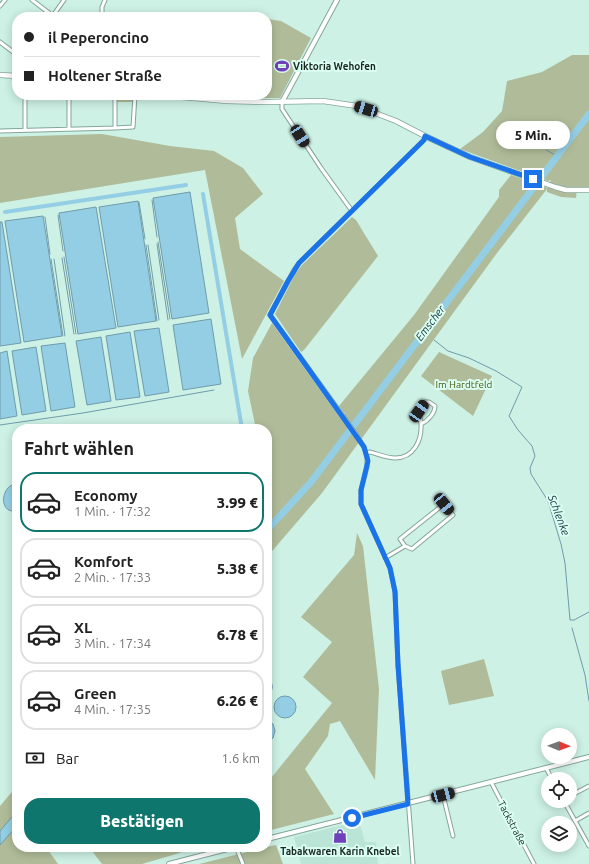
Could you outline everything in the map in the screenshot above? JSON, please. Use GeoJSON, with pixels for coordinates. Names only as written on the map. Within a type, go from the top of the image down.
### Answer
{"type":"FeatureCollection","features":[{"type":"Feature","properties":{"kind":"main road"},"geometry":{"type":"LineString","coordinates":[[0,74],[12,75]]}},
{"type":"Feature","properties":{"kind":"main road"},"geometry":{"type":"LineString","coordinates":[[208,100],[227,102],[324,101],[352,105],[384,116],[470,157],[520,175],[566,190],[589,190]]}},
{"type":"Feature","properties":{"kind":"street"},"geometry":{"type":"LineString","coordinates":[[0,6],[5,0]]}},
{"type":"Feature","properties":{"kind":"street"},"geometry":{"type":"LineString","coordinates":[[32,0],[47,12]]}},
{"type":"Feature","properties":{"kind":"street"},"geometry":{"type":"LineString","coordinates":[[55,12],[64,0]]}},
{"type":"Feature","properties":{"kind":"street"},"geometry":{"type":"LineString","coordinates":[[102,12],[102,4],[105,0]]}},
{"type":"Feature","properties":{"kind":"street"},"geometry":{"type":"LineString","coordinates":[[337,0],[282,102],[282,109],[321,168],[352,211]]}},
{"type":"Feature","properties":{"kind":"street"},"geometry":{"type":"LineString","coordinates":[[0,42],[12,51]]}},
{"type":"Feature","properties":{"kind":"street"},"geometry":{"type":"LineString","coordinates":[[25,100],[26,130]]}},
{"type":"Feature","properties":{"kind":"street"},"geometry":{"type":"LineString","coordinates":[[68,100],[69,130]]}},
{"type":"Feature","properties":{"kind":"street"},"geometry":{"type":"LineString","coordinates":[[115,100],[115,128]]}},
{"type":"Feature","properties":{"kind":"street"},"geometry":{"type":"LineString","coordinates":[[0,131],[133,127],[135,100]]}},
{"type":"Feature","properties":{"kind":"street"},"geometry":{"type":"LineString","coordinates":[[413,864],[398,665],[395,592],[390,568],[361,504],[361,490],[367,467],[366,453],[364,447],[345,418],[270,315],[299,263],[376,188],[400,161],[424,140],[425,136]]}},
{"type":"Feature","properties":{"kind":"street"},"geometry":{"type":"LineString","coordinates":[[366,453],[370,452],[396,458],[407,456],[417,445],[421,434],[419,411],[425,402],[429,402],[435,406],[435,410],[426,422],[421,424]]}},
{"type":"Feature","properties":{"kind":"street"},"geometry":{"type":"LineString","coordinates":[[444,504],[453,515],[412,550],[406,546],[400,539],[444,504]]}},
{"type":"Feature","properties":{"kind":"street"},"geometry":{"type":"LineString","coordinates":[[385,558],[406,546]]}},
{"type":"Feature","properties":{"kind":"street"},"geometry":{"type":"LineString","coordinates":[[272,838],[589,758]]}},
{"type":"Feature","properties":{"kind":"street"},"geometry":{"type":"LineString","coordinates":[[546,768],[548,772]]}},
{"type":"Feature","properties":{"kind":"street","name":"Tackstraße"},"geometry":{"type":"LineString","coordinates":[[491,782],[534,864]]}},
{"type":"Feature","properties":{"kind":"street"},"geometry":{"type":"LineString","coordinates":[[577,792],[589,786]]}},
{"type":"Feature","properties":{"kind":"street"},"geometry":{"type":"LineString","coordinates":[[443,795],[453,836]]}},
{"type":"Feature","properties":{"kind":"street"},"geometry":{"type":"LineString","coordinates":[[577,820],[589,813]]}},
{"type":"Feature","properties":{"kind":"street"},"geometry":{"type":"LineString","coordinates":[[577,825],[588,844]]}},
{"type":"Feature","properties":{"kind":"street"},"geometry":{"type":"LineString","coordinates":[[169,864],[216,852]]}},
{"type":"Feature","properties":{"kind":"street"},"geometry":{"type":"LineString","coordinates":[[238,852],[243,864]]}},
{"type":"Feature","properties":{"kind":"shaded area"},"geometry":{"type":"Polygon","coordinates":[[[359,821],[365,842],[376,842],[378,864],[301,864],[294,837],[359,821]]]}},
{"type":"Feature","properties":{"kind":"green space","name":"Viktoria Wehofen"},"geometry":{"type":"Polygon","coordinates":[[[272,20],[281,21],[311,38],[280,98],[272,98],[272,20]]]}},
{"type":"Feature","properties":{"kind":"green space"},"geometry":{"type":"Polygon","coordinates":[[[572,55],[589,55],[589,188],[577,188],[576,198],[561,197],[547,192],[547,189],[497,253],[322,493],[272,551],[272,424],[255,424],[248,391],[253,358],[272,323],[341,419],[345,414],[339,406],[414,315],[499,197],[499,190],[511,175],[548,188],[551,180],[548,181],[460,149],[483,132],[502,111],[507,81],[542,72],[572,55]]]}},
{"type":"Feature","properties":{"kind":"green space"},"geometry":{"type":"Polygon","coordinates":[[[117,100],[134,100],[134,102],[117,102],[117,100]]]}},
{"type":"Feature","properties":{"kind":"green space"},"geometry":{"type":"Polygon","coordinates":[[[102,134],[170,146],[214,151],[243,168],[263,194],[235,218],[240,249],[284,281],[242,359],[205,170],[0,203],[0,137],[102,134]]]}},
{"type":"Feature","properties":{"kind":"green space"},"geometry":{"type":"Polygon","coordinates":[[[352,217],[356,220],[378,256],[301,352],[275,314],[295,274],[302,265],[352,217]]]}},
{"type":"Feature","properties":{"kind":"green space","name":"Im Hardtfeld"},"geometry":{"type":"Polygon","coordinates":[[[439,352],[492,376],[473,416],[421,376],[439,352]]]}},
{"type":"Feature","properties":{"kind":"green space"},"geometry":{"type":"Polygon","coordinates":[[[357,533],[363,546],[379,689],[375,780],[340,721],[330,724],[328,736],[305,769],[334,814],[272,830],[272,777],[332,703],[303,677],[332,642],[301,617],[354,555],[357,533]]]}},
{"type":"Feature","properties":{"kind":"green space"},"geometry":{"type":"Polygon","coordinates":[[[484,659],[494,696],[449,705],[441,671],[484,659]]]}},
{"type":"Feature","properties":{"kind":"green space"},"geometry":{"type":"Polygon","coordinates":[[[12,792],[12,852],[50,852],[58,864],[0,864],[0,806],[12,792]]]}},
{"type":"Feature","properties":{"kind":"green space"},"geometry":{"type":"Polygon","coordinates":[[[276,845],[283,864],[199,864],[247,852],[272,852],[272,846],[276,845]]]}},
{"type":"Feature","properties":{"kind":"green space"},"geometry":{"type":"Polygon","coordinates":[[[93,852],[183,852],[142,864],[102,864],[93,852]]]}},
{"type":"Feature","properties":{"kind":"water"},"geometry":{"type":"Polygon","coordinates":[[[190,192],[209,313],[172,319],[153,198],[190,192]]]}},
{"type":"Feature","properties":{"kind":"water"},"geometry":{"type":"Polygon","coordinates":[[[138,201],[156,321],[118,327],[99,207],[138,201]]]}},
{"type":"Feature","properties":{"kind":"water"},"geometry":{"type":"Polygon","coordinates":[[[96,207],[116,328],[78,334],[59,213],[96,207]]]}},
{"type":"Feature","properties":{"kind":"water"},"geometry":{"type":"Polygon","coordinates":[[[43,216],[62,336],[24,342],[5,221],[43,216]]]}},
{"type":"Feature","properties":{"kind":"water"},"geometry":{"type":"Polygon","coordinates":[[[0,222],[2,222],[21,343],[0,346],[0,222]]]}},
{"type":"Feature","properties":{"kind":"water"},"geometry":{"type":"Polygon","coordinates":[[[211,319],[221,384],[183,390],[173,325],[211,319]]]}},
{"type":"Feature","properties":{"kind":"water"},"geometry":{"type":"Polygon","coordinates":[[[159,328],[169,392],[145,396],[134,331],[159,328]]]}},
{"type":"Feature","properties":{"kind":"water"},"geometry":{"type":"Polygon","coordinates":[[[130,332],[140,397],[116,400],[106,336],[130,332]]]}},
{"type":"Feature","properties":{"kind":"water"},"geometry":{"type":"Polygon","coordinates":[[[101,337],[111,401],[87,405],[76,341],[101,337]]]}},
{"type":"Feature","properties":{"kind":"water"},"geometry":{"type":"Polygon","coordinates":[[[65,343],[75,407],[51,411],[41,346],[65,343]]]}},
{"type":"Feature","properties":{"kind":"water"},"geometry":{"type":"Polygon","coordinates":[[[36,347],[46,411],[22,415],[12,351],[36,347]]]}},
{"type":"Feature","properties":{"kind":"water"},"geometry":{"type":"Polygon","coordinates":[[[7,351],[17,416],[0,419],[0,353],[7,351]]]}},
{"type":"Feature","properties":{"kind":"water"},"geometry":{"type":"Polygon","coordinates":[[[12,485],[12,511],[7,509],[4,501],[5,492],[12,485]]]}},
{"type":"Feature","properties":{"kind":"water"},"geometry":{"type":"Polygon","coordinates":[[[285,696],[289,697],[295,703],[295,711],[289,717],[285,718],[281,717],[275,711],[274,707],[275,703],[281,697],[285,696]]]}},
{"type":"Feature","properties":{"kind":"water"},"geometry":{"type":"Polygon","coordinates":[[[272,723],[275,731],[272,738],[272,723]]]}},
{"type":"Feature","properties":{"kind":"water"},"geometry":{"type":"Polygon","coordinates":[[[12,817],[12,832],[0,845],[0,831],[12,817]]]}},
{"type":"Feature","properties":{"kind":"waterway","name":"Emscher"},"geometry":{"type":"LineString","coordinates":[[272,525],[311,482],[589,114]]}},
{"type":"Feature","properties":{"kind":"waterway"},"geometry":{"type":"LineString","coordinates":[[546,150],[557,156]]}},
{"type":"Feature","properties":{"kind":"waterway"},"geometry":{"type":"LineString","coordinates":[[5,212],[186,185]]}},
{"type":"Feature","properties":{"kind":"waterway"},"geometry":{"type":"LineString","coordinates":[[203,194],[241,424]]}},
{"type":"Feature","properties":{"kind":"waterway"},"geometry":{"type":"LineString","coordinates":[[152,200],[157,237]]}},
{"type":"Feature","properties":{"kind":"waterway"},"geometry":{"type":"LineString","coordinates":[[139,202],[145,239]]}},
{"type":"Feature","properties":{"kind":"waterway"},"geometry":{"type":"LineString","coordinates":[[58,215],[63,251]]}},
{"type":"Feature","properties":{"kind":"waterway"},"geometry":{"type":"LineString","coordinates":[[45,217],[50,254]]}},
{"type":"Feature","properties":{"kind":"waterway"},"geometry":{"type":"LineString","coordinates":[[158,242],[170,319]]}},
{"type":"Feature","properties":{"kind":"waterway"},"geometry":{"type":"LineString","coordinates":[[157,244],[168,320]]}},
{"type":"Feature","properties":{"kind":"waterway"},"geometry":{"type":"LineString","coordinates":[[146,245],[157,321]]}},
{"type":"Feature","properties":{"kind":"waterway"},"geometry":{"type":"LineString","coordinates":[[148,245],[159,320]]}},
{"type":"Feature","properties":{"kind":"waterway"},"geometry":{"type":"LineString","coordinates":[[64,257],[76,334]]}},
{"type":"Feature","properties":{"kind":"waterway"},"geometry":{"type":"LineString","coordinates":[[62,258],[74,334]]}},
{"type":"Feature","properties":{"kind":"waterway"},"geometry":{"type":"LineString","coordinates":[[51,259],[63,336]]}},
{"type":"Feature","properties":{"kind":"waterway"},"geometry":{"type":"LineString","coordinates":[[54,259],[65,336]]}},
{"type":"Feature","properties":{"kind":"waterway","name":"Schlenke"},"geometry":{"type":"LineString","coordinates":[[424,332],[427,335]]}},
{"type":"Feature","properties":{"kind":"waterway","name":"Schlenke"},"geometry":{"type":"LineString","coordinates":[[434,340],[448,351],[469,358],[496,371],[522,387],[509,416],[518,430],[532,446],[535,456],[530,468],[531,474],[548,501],[561,544],[565,563],[570,620],[574,620],[589,612]]}},
{"type":"Feature","properties":{"kind":"waterway"},"geometry":{"type":"LineString","coordinates":[[0,425],[83,413],[214,390]]}},
{"type":"Feature","properties":{"kind":"waterway","name":"Schlenke"},"geometry":{"type":"LineString","coordinates":[[572,628],[585,675],[589,701]]}},
{"type":"Feature","properties":{"kind":"place","name":"Viktoria Wehofen"},"geometry":{"type":"Point","coordinates":[282,66]}},
{"type":"Feature","properties":{"kind":"place","name":"Tabakwaren Karin Knebel"},"geometry":{"type":"Point","coordinates":[340,836]}},
{"type":"Feature","properties":{"kind":"route"},"geometry":{"type":"LineString","coordinates":[[352,818],[408,804],[398,665],[395,592],[390,568],[361,504],[361,490],[368,461],[364,447],[345,418],[270,315],[299,263],[376,188],[400,161],[424,140],[425,136],[470,157],[533,179]]}}]}
